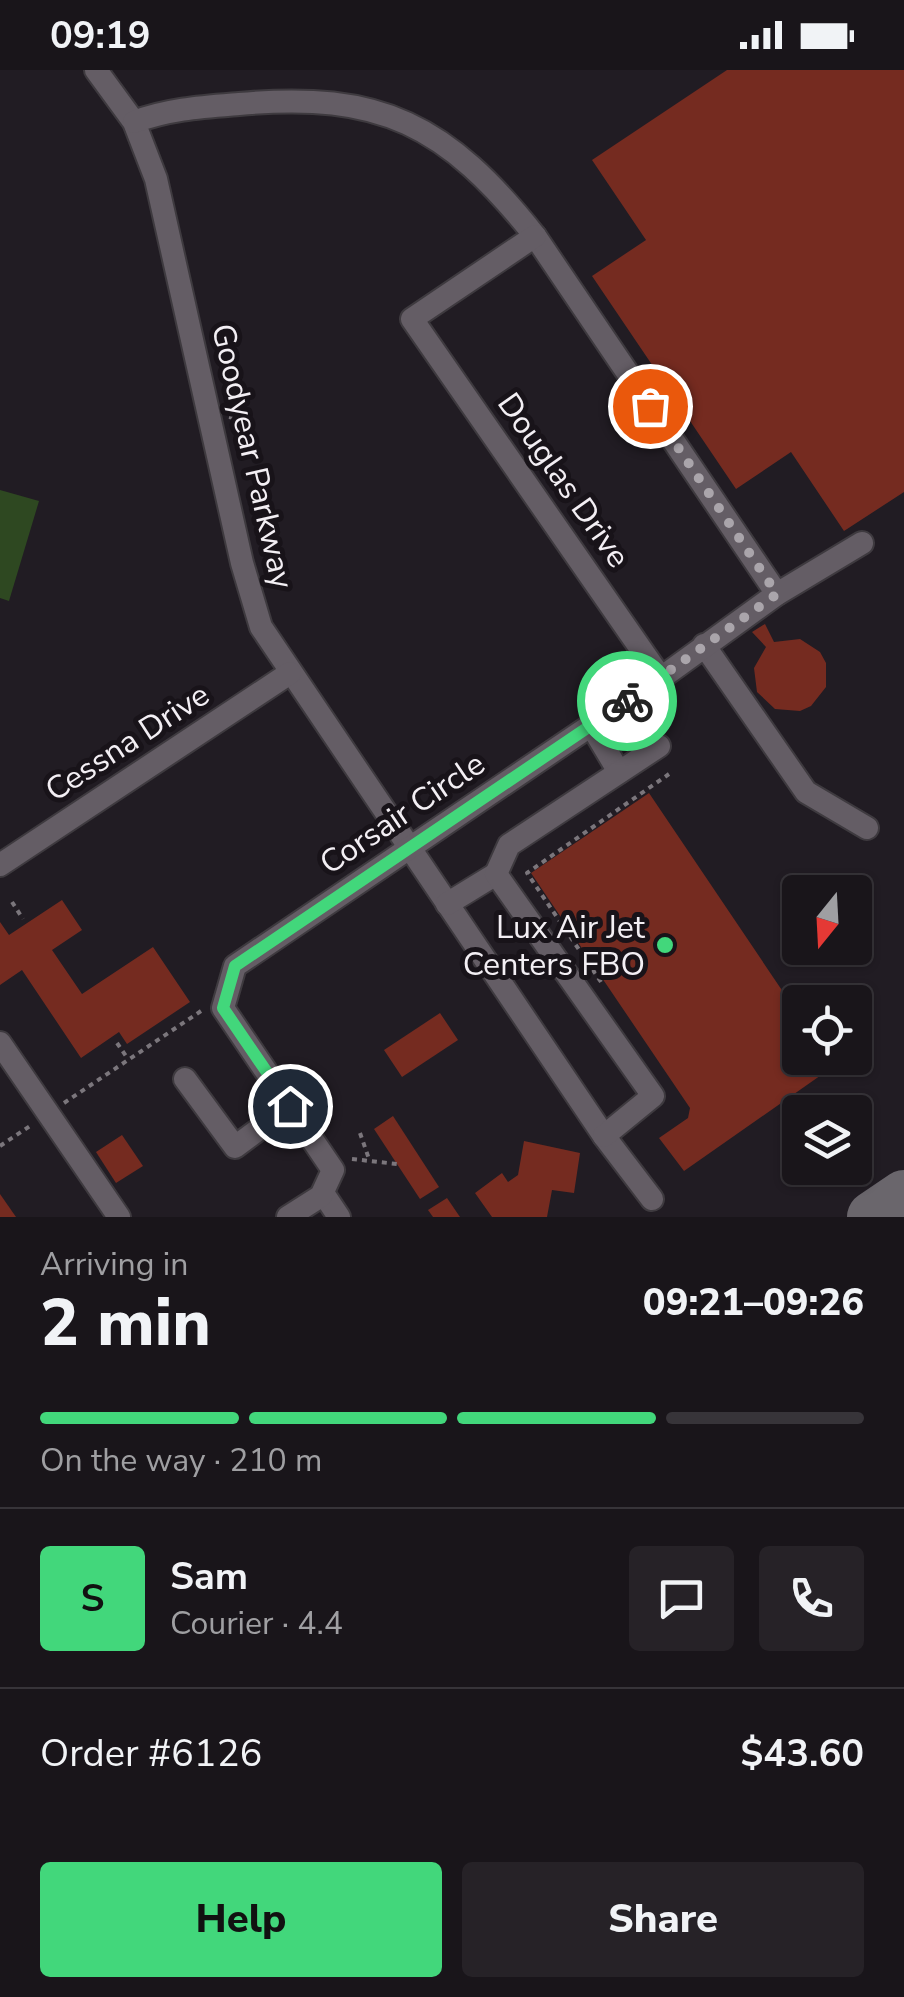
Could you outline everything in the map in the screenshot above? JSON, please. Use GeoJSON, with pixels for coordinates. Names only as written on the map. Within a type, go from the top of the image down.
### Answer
{"type":"FeatureCollection","features":[{"type":"Feature","properties":{"kind":"street","name":"Goodyear Parkway"},"geometry":{"type":"LineString","coordinates":[[96,70],[134,122],[156,179],[251,601],[290,674],[411,847],[643,1196]]}},
{"type":"Feature","properties":{"kind":"street"},"geometry":{"type":"LineString","coordinates":[[134,122],[168,110],[278,101],[338,102],[400,119],[446,142],[492,182],[535,236],[777,594]]}},
{"type":"Feature","properties":{"kind":"street","name":"Douglas Drive"},"geometry":{"type":"LineString","coordinates":[[535,236],[412,319],[661,678]]}},
{"type":"Feature","properties":{"kind":"street","name":"Corsair Circle"},"geometry":{"type":"LineString","coordinates":[[323,1193],[334,1170],[223,1008],[235,966],[661,678],[777,594],[862,543]]}},
{"type":"Feature","properties":{"kind":"street"},"geometry":{"type":"LineString","coordinates":[[704,645],[806,792],[867,828]]}},
{"type":"Feature","properties":{"kind":"street","name":"Cessna Drive"},"geometry":{"type":"LineString","coordinates":[[0,865],[290,674]]}},
{"type":"Feature","properties":{"kind":"street"},"geometry":{"type":"LineString","coordinates":[[591,725],[619,772]]}},
{"type":"Feature","properties":{"kind":"street"},"geometry":{"type":"LineString","coordinates":[[448,904],[496,874],[509,844],[659,746]]}},
{"type":"Feature","properties":{"kind":"street"},"geometry":{"type":"LineString","coordinates":[[496,874],[653,1096],[604,1136]]}},
{"type":"Feature","properties":{"kind":"street"},"geometry":{"type":"LineString","coordinates":[[0,1043],[118,1217]]}},
{"type":"Feature","properties":{"kind":"street"},"geometry":{"type":"LineString","coordinates":[[184,1079],[235,1147],[290,1106]]}},
{"type":"Feature","properties":{"kind":"street"},"geometry":{"type":"LineString","coordinates":[[288,1217],[323,1193],[339,1217]]}},
{"type":"Feature","properties":{"kind":"path"},"geometry":{"type":"LineString","coordinates":[[234,460],[246,446]]}},
{"type":"Feature","properties":{"kind":"path"},"geometry":{"type":"LineString","coordinates":[[608,992],[527,873],[669,774]]}},
{"type":"Feature","properties":{"kind":"path"},"geometry":{"type":"LineString","coordinates":[[12,902],[24,919]]}},
{"type":"Feature","properties":{"kind":"path"},"geometry":{"type":"LineString","coordinates":[[60,1106],[208,1007]]}},
{"type":"Feature","properties":{"kind":"path"},"geometry":{"type":"LineString","coordinates":[[117,1043],[128,1059]]}},
{"type":"Feature","properties":{"kind":"path"},"geometry":{"type":"LineString","coordinates":[[0,1146],[37,1122]]}},
{"type":"Feature","properties":{"kind":"path"},"geometry":{"type":"LineString","coordinates":[[360,1133],[369,1159]]}},
{"type":"Feature","properties":{"kind":"path"},"geometry":{"type":"LineString","coordinates":[[342,1160],[397,1164]]}},
{"type":"Feature","properties":{"kind":"green space"},"geometry":{"type":"Polygon","coordinates":[[[0,490],[39,501],[9,601],[0,598],[0,490]]]}},
{"type":"Feature","properties":{"kind":"building"},"geometry":{"type":"Polygon","coordinates":[[[727,70],[904,70],[904,492],[844,531],[791,452],[736,489],[592,276],[646,240],[592,160],[727,70]]]}},
{"type":"Feature","properties":{"kind":"building"},"geometry":{"type":"Polygon","coordinates":[[[765,624],[774,642],[800,639],[820,652],[826,663],[826,687],[811,706],[800,711],[775,709],[757,692],[754,668],[766,647],[752,632],[765,624]]]}},
{"type":"Feature","properties":{"kind":"building","name":"Lux Air Jet Centers FBO"},"geometry":{"type":"Polygon","coordinates":[[[649,793],[782,990],[782,1075],[821,1075],[793,1095],[782,1095],[782,1102],[684,1171],[659,1138],[688,1118],[690,1108],[531,873],[649,793]]]}},
{"type":"Feature","properties":{"kind":"building"},"geometry":{"type":"Polygon","coordinates":[[[62,900],[82,930],[52,950],[82,994],[153,947],[190,1002],[127,1044],[119,1032],[81,1058],[22,970],[0,985],[0,922],[9,935],[62,900]]]}},
{"type":"Feature","properties":{"kind":"building"},"geometry":{"type":"Polygon","coordinates":[[[440,1013],[458,1040],[402,1077],[384,1050],[440,1013]]]}},
{"type":"Feature","properties":{"kind":"building"},"geometry":{"type":"Polygon","coordinates":[[[393,1116],[439,1187],[420,1199],[374,1129],[393,1116]]]}},
{"type":"Feature","properties":{"kind":"building"},"geometry":{"type":"Polygon","coordinates":[[[122,1135],[143,1166],[116,1183],[96,1152],[122,1135]]]}},
{"type":"Feature","properties":{"kind":"building"},"geometry":{"type":"Polygon","coordinates":[[[524,1141],[580,1153],[574,1193],[552,1190],[547,1217],[492,1217],[475,1193],[502,1173],[508,1182],[518,1175],[524,1141]]]}},
{"type":"Feature","properties":{"kind":"building"},"geometry":{"type":"Polygon","coordinates":[[[0,1194],[16,1217],[0,1217],[0,1194]]]}},
{"type":"Feature","properties":{"kind":"building"},"geometry":{"type":"Polygon","coordinates":[[[447,1198],[460,1217],[433,1217],[428,1210],[447,1198]]]}},
{"type":"Feature","properties":{"kind":"taxiway"},"geometry":{"type":"LineString","coordinates":[[873,1217],[904,1196]]}},
{"type":"Feature","properties":{"kind":"way so far"},"geometry":{"type":"LineString","coordinates":[[627,701],[777,594],[650,406]]}},
{"type":"Feature","properties":{"kind":"place","name":"Lux Air Jet Centers FBO"},"geometry":{"type":"Point","coordinates":[665,945]}},
{"type":"Feature","properties":{"kind":"route"},"geometry":{"type":"LineString","coordinates":[[290,1106],[223,1008],[235,966],[627,701]]}}]}
